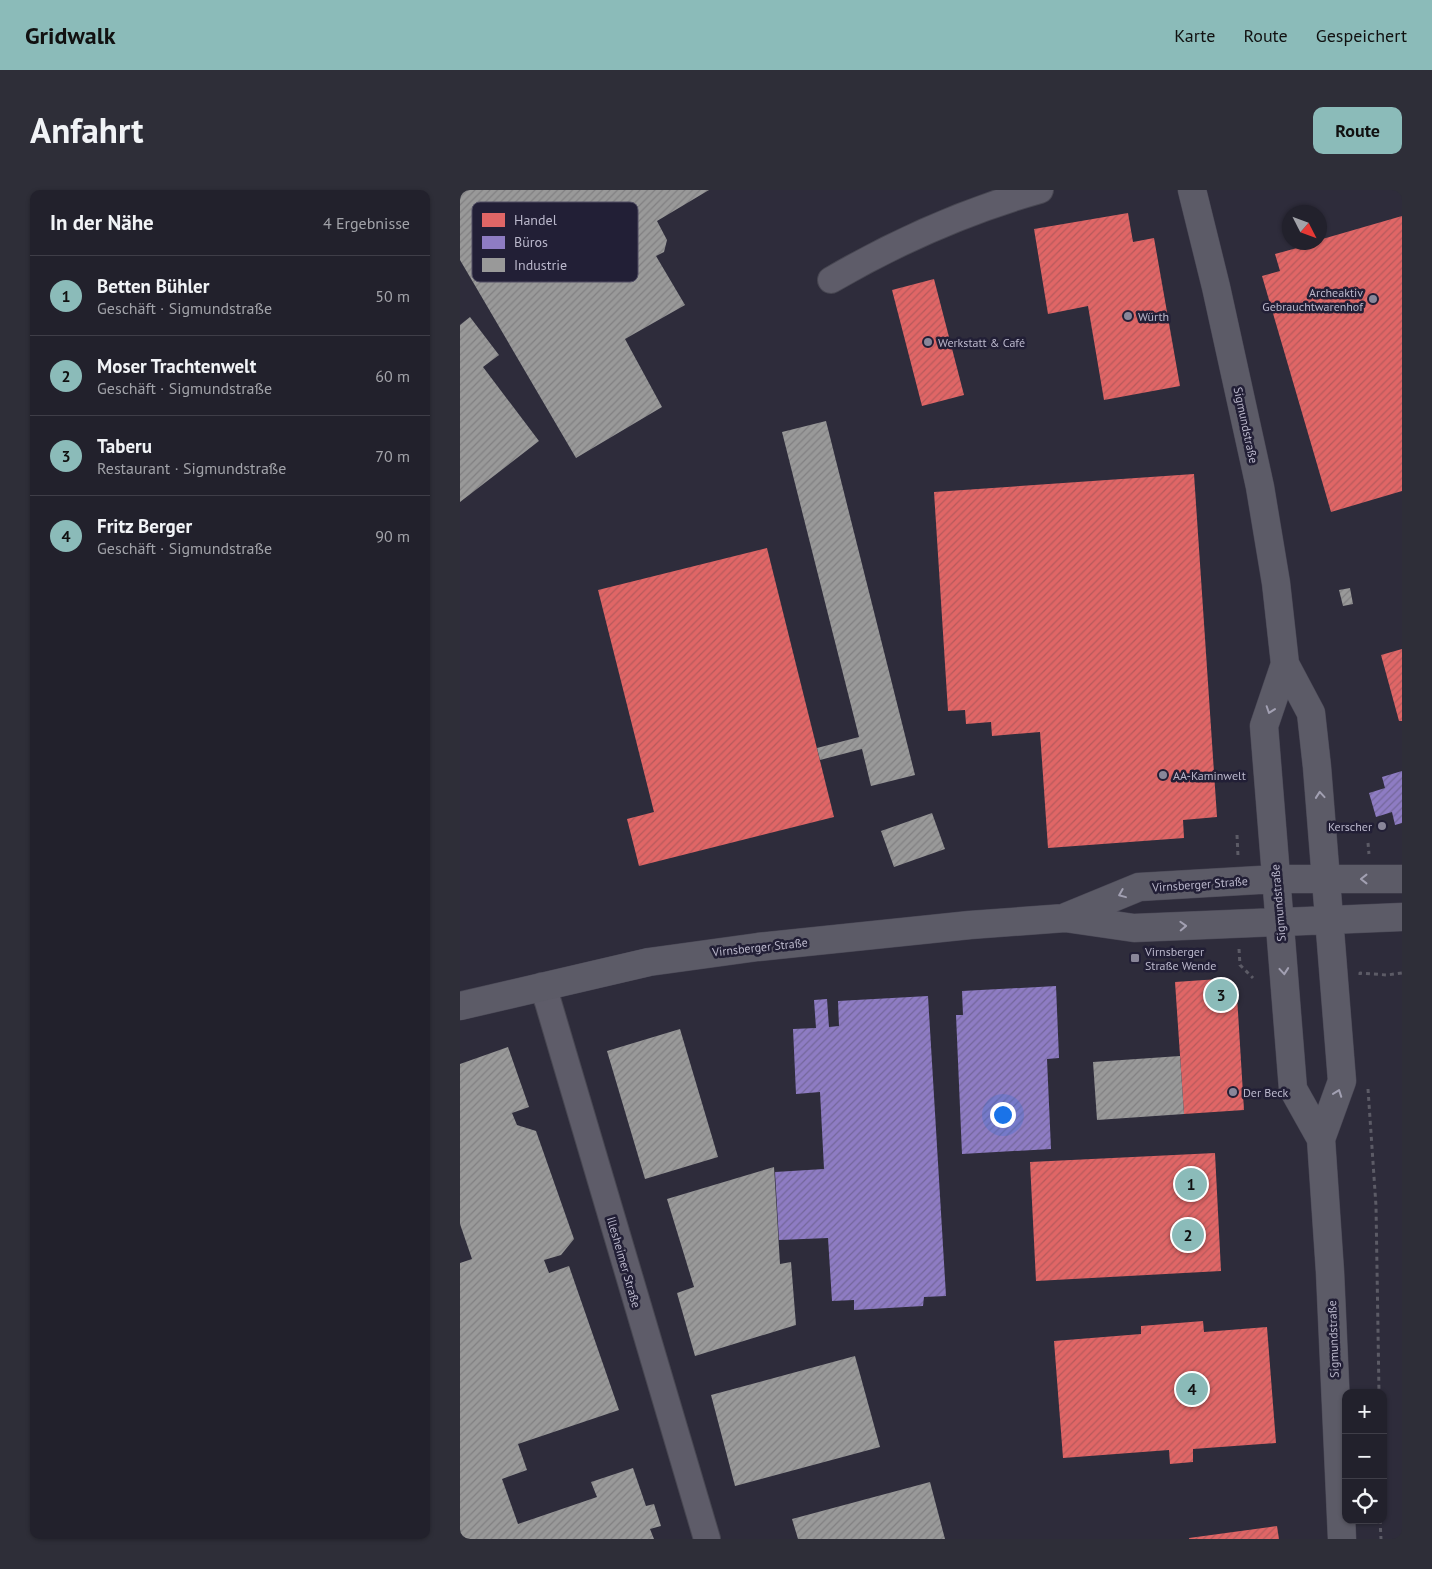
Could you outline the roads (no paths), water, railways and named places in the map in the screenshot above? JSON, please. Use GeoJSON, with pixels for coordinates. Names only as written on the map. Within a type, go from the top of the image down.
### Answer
{"type":"FeatureCollection","features":[{"type":"Feature","properties":{"kind":"main road","name":"Sigmundstraße"},"geometry":{"type":"LineString","coordinates":[[1192,190],[1216,287],[1260,487],[1276,583],[1285,664],[1310,713],[1327,879],[1342,1081],[1321,1139],[1330,1272],[1342,1539]]}},
{"type":"Feature","properties":{"kind":"main road","name":"Sigmundstraße"},"geometry":{"type":"LineString","coordinates":[[1285,664],[1264,726],[1293,1089],[1321,1139]]}},
{"type":"Feature","properties":{"kind":"main road","name":"Virnsberger Straße"},"geometry":{"type":"LineString","coordinates":[[1065,918],[1139,887],[1276,879],[1402,879]]}},
{"type":"Feature","properties":{"kind":"main road","name":"Virnsberger Straße"},"geometry":{"type":"LineString","coordinates":[[460,1006],[649,962],[717,952],[1065,918],[1134,928],[1402,917]]}},
{"type":"Feature","properties":{"kind":"street"},"geometry":{"type":"LineString","coordinates":[[831,280],[883,250],[926,230],[980,208],[1040,190]]}},
{"type":"Feature","properties":{"kind":"street","name":"Illesheimer Straße"},"geometry":{"type":"LineString","coordinates":[[542,986],[708,1539]]}},
{"type":"Feature","properties":{"kind":"place","name":"Archeaktiv Gebrauchtwarenhof"},"geometry":{"type":"Point","coordinates":[1373,299]}},
{"type":"Feature","properties":{"kind":"place","name":"Würth"},"geometry":{"type":"Point","coordinates":[1128,316]}},
{"type":"Feature","properties":{"kind":"place","name":"Werkstatt & Café"},"geometry":{"type":"Point","coordinates":[928,342]}},
{"type":"Feature","properties":{"kind":"place","name":"AA-Kaminwelt"},"geometry":{"type":"Point","coordinates":[1163,775]}},
{"type":"Feature","properties":{"kind":"place","name":"Kerscher"},"geometry":{"type":"Point","coordinates":[1382,826]}},
{"type":"Feature","properties":{"kind":"place","name":"Virnsberger Straße Wende"},"geometry":{"type":"Point","coordinates":[1135,958]}},
{"type":"Feature","properties":{"kind":"place","name":"Taberu"},"geometry":{"type":"Point","coordinates":[1221,995]}},
{"type":"Feature","properties":{"kind":"place","name":"Der Beck"},"geometry":{"type":"Point","coordinates":[1233,1092]}},
{"type":"Feature","properties":{"kind":"place","name":"Betten Bühler"},"geometry":{"type":"Point","coordinates":[1191,1184]}},
{"type":"Feature","properties":{"kind":"place","name":"Moser Trachtenwelt"},"geometry":{"type":"Point","coordinates":[1188,1235]}},
{"type":"Feature","properties":{"kind":"place","name":"Fritz Berger"},"geometry":{"type":"Point","coordinates":[1192,1389]}}]}
